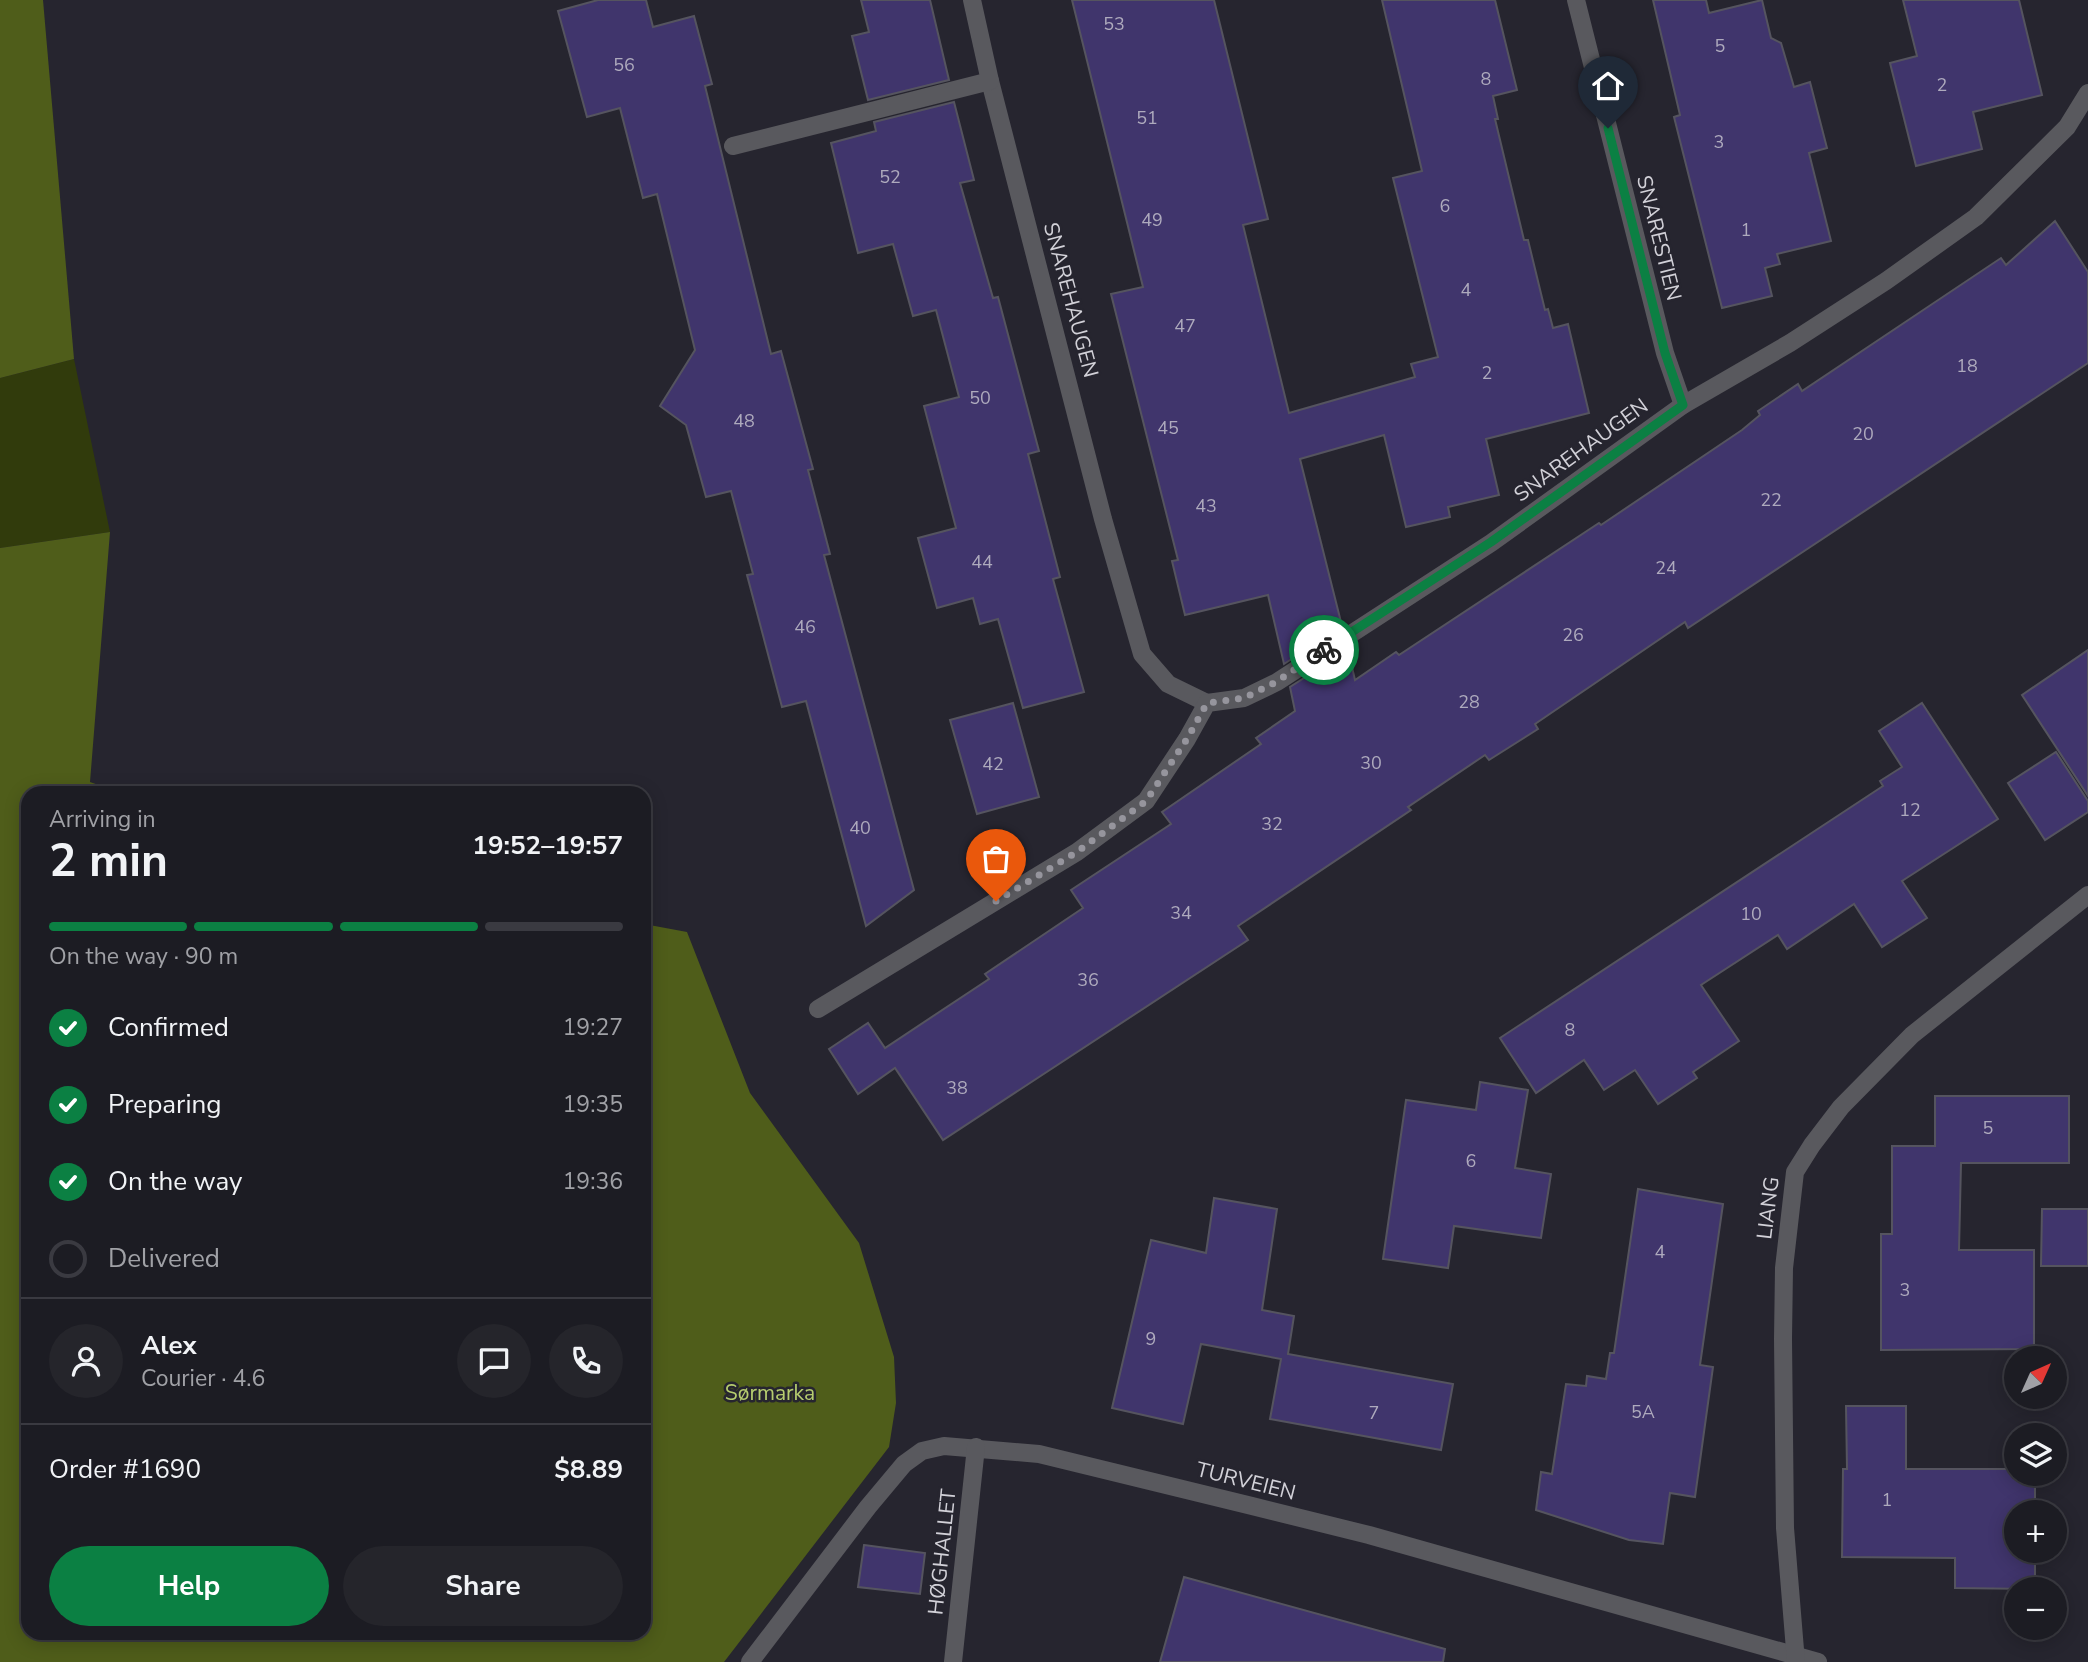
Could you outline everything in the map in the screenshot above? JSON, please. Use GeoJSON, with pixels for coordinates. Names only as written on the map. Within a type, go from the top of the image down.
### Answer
{"type":"FeatureCollection","features":[{"type":"Feature","properties":{"kind":"street","name":"SNAREHAUGEN"},"geometry":{"type":"LineString","coordinates":[[972,0],[990,81],[1103,519],[1143,654],[1168,684],[1207,703],[1244,698],[1276,682],[1491,542],[1683,405],[1864,296],[1976,217],[2067,127],[2088,93]]}},
{"type":"Feature","properties":{"kind":"street","name":"SNARESTIEN"},"geometry":{"type":"LineString","coordinates":[[1576,0],[1665,353],[1683,405]]}},
{"type":"Feature","properties":{"kind":"street"},"geometry":{"type":"LineString","coordinates":[[733,146],[990,81]]}},
{"type":"Feature","properties":{"kind":"street"},"geometry":{"type":"LineString","coordinates":[[818,1009],[1077,852],[1146,801],[1207,703]]}},
{"type":"Feature","properties":{"kind":"street","name":"LIANG"},"geometry":{"type":"LineString","coordinates":[[1796,1659],[1785,1528],[1783,1339],[1784,1268],[1795,1172],[1841,1107],[1912,1035],[2088,895]]}},
{"type":"Feature","properties":{"kind":"street","name":"TURVEIEN"},"geometry":{"type":"LineString","coordinates":[[750,1662],[904,1464],[922,1451],[944,1446],[1039,1454],[1369,1535],[1796,1659],[1818,1662]]}},
{"type":"Feature","properties":{"kind":"street","name":"HØGHALLET"},"geometry":{"type":"LineString","coordinates":[[953,1662],[976,1447]]}},
{"type":"Feature","properties":{"kind":"green space"},"geometry":{"type":"Polygon","coordinates":[[[0,0],[43,0],[74,359],[0,378],[0,0]]]}},
{"type":"Feature","properties":{"kind":"green space"},"geometry":{"type":"Polygon","coordinates":[[[74,359],[110,532],[0,548],[0,378],[74,359]]]}},
{"type":"Feature","properties":{"kind":"green space","name":"Sørmarka"},"geometry":{"type":"Polygon","coordinates":[[[110,532],[90,782],[101,786],[21,786],[21,1640],[651,1640],[651,925],[687,932],[750,1093],[859,1243],[894,1357],[896,1403],[889,1447],[724,1662],[0,1662],[0,548],[110,532]]]}},
{"type":"Feature","properties":{"kind":"building"},"geometry":{"type":"Polygon","coordinates":[[[598,0],[646,0],[653,27],[694,16],[712,84],[705,86],[771,354],[781,351],[813,469],[808,470],[830,554],[824,555],[914,890],[866,926],[806,701],[782,707],[747,575],[753,574],[731,491],[706,497],[686,425],[660,406],[695,350],[657,194],[643,198],[620,108],[587,117],[558,11],[598,0]]]}},
{"type":"Feature","properties":{"kind":"building"},"geometry":{"type":"Polygon","coordinates":[[[861,0],[930,0],[949,80],[868,100],[852,36],[869,32],[861,0]]]}},
{"type":"Feature","properties":{"kind":"building"},"geometry":{"type":"Polygon","coordinates":[[[1072,0],[1214,0],[1268,219],[1243,225],[1289,413],[1415,377],[1411,364],[1438,357],[1393,178],[1422,171],[1382,0],[1495,0],[1517,90],[1493,96],[1498,119],[1495,119],[1524,240],[1528,240],[1545,310],[1548,309],[1553,328],[1568,324],[1589,413],[1486,439],[1499,495],[1448,507],[1450,517],[1406,527],[1384,435],[1300,459],[1342,626],[1284,664],[1268,595],[1185,615],[1172,561],[1178,560],[1111,294],[1143,287],[1072,0]]]}},
{"type":"Feature","properties":{"kind":"building"},"geometry":{"type":"Polygon","coordinates":[[[1653,0],[1706,0],[1709,13],[1762,0],[1771,38],[1781,43],[1794,87],[1810,82],[1827,148],[1809,153],[1831,241],[1777,254],[1780,264],[1765,268],[1772,296],[1722,308],[1674,117],[1680,115],[1653,0]]]}},
{"type":"Feature","properties":{"kind":"building"},"geometry":{"type":"Polygon","coordinates":[[[1903,0],[2019,0],[2042,95],[1973,112],[1982,149],[1916,166],[1890,63],[1917,56],[1903,0]]]}},
{"type":"Feature","properties":{"kind":"building"},"geometry":{"type":"Polygon","coordinates":[[[954,102],[974,180],[960,183],[993,298],[998,297],[1039,451],[1028,454],[1060,577],[1053,579],[1084,692],[1023,708],[998,619],[980,624],[973,598],[937,608],[918,538],[956,528],[924,406],[959,397],[936,310],[913,316],[893,244],[858,253],[831,143],[876,131],[874,122],[954,102]]]}},
{"type":"Feature","properties":{"kind":"building"},"geometry":{"type":"Polygon","coordinates":[[[2055,221],[2088,272],[2088,363],[1688,628],[1685,622],[1535,724],[1538,729],[1489,760],[1485,755],[1408,807],[1411,810],[1238,926],[1248,940],[943,1140],[895,1068],[858,1094],[829,1049],[868,1023],[885,1048],[989,979],[985,974],[1083,908],[1071,890],[1171,824],[1162,812],[1261,744],[1256,738],[1295,711],[1290,687],[1348,650],[1355,680],[1396,652],[1399,655],[1742,430],[1760,415],[1758,411],[1798,384],[1802,391],[2001,258],[2006,265],[2055,221]]]}},
{"type":"Feature","properties":{"kind":"building"},"geometry":{"type":"Polygon","coordinates":[[[2088,650],[2088,796],[2022,695],[2088,650]]]}},
{"type":"Feature","properties":{"kind":"building"},"geometry":{"type":"Polygon","coordinates":[[[1013,703],[1039,797],[977,814],[950,720],[1013,703]]]}},
{"type":"Feature","properties":{"kind":"building"},"geometry":{"type":"Polygon","coordinates":[[[1922,703],[1998,819],[1902,881],[1927,918],[1882,947],[1854,904],[1787,949],[1778,935],[1701,985],[1739,1041],[1693,1072],[1697,1078],[1658,1104],[1635,1070],[1604,1090],[1584,1060],[1536,1093],[1500,1038],[1883,786],[1880,781],[1902,767],[1879,731],[1922,703]]]}},
{"type":"Feature","properties":{"kind":"building"},"geometry":{"type":"Polygon","coordinates":[[[2056,752],[2088,801],[2088,812],[2045,840],[2008,783],[2056,752]]]}},
{"type":"Feature","properties":{"kind":"building"},"geometry":{"type":"Polygon","coordinates":[[[1480,1082],[1528,1090],[1515,1168],[1551,1174],[1541,1238],[1454,1226],[1448,1268],[1383,1259],[1406,1100],[1476,1110],[1480,1082]]]}},
{"type":"Feature","properties":{"kind":"building"},"geometry":{"type":"Polygon","coordinates":[[[1935,1096],[2069,1096],[2069,1163],[1961,1163],[1959,1250],[2034,1250],[2034,1346],[2004,1346],[2004,1349],[1881,1350],[1881,1234],[1892,1234],[1892,1146],[1935,1146],[1935,1096]]]}},
{"type":"Feature","properties":{"kind":"building"},"geometry":{"type":"Polygon","coordinates":[[[1638,1189],[1723,1204],[1700,1365],[1713,1367],[1695,1497],[1670,1493],[1663,1544],[1629,1540],[1536,1510],[1541,1472],[1552,1474],[1566,1384],[1586,1386],[1587,1376],[1606,1379],[1610,1353],[1614,1353],[1638,1189]]]}},
{"type":"Feature","properties":{"kind":"building"},"geometry":{"type":"Polygon","coordinates":[[[1214,1198],[1277,1209],[1262,1310],[1294,1316],[1288,1354],[1453,1384],[1441,1450],[1270,1419],[1281,1359],[1201,1344],[1183,1424],[1112,1408],[1151,1240],[1206,1253],[1214,1198]]]}},
{"type":"Feature","properties":{"kind":"building"},"geometry":{"type":"Polygon","coordinates":[[[2042,1209],[2088,1209],[2088,1266],[2041,1266],[2042,1209]]]}},
{"type":"Feature","properties":{"kind":"building"},"geometry":{"type":"Polygon","coordinates":[[[1846,1406],[1906,1406],[1906,1469],[2004,1469],[2004,1486],[2035,1486],[2035,1500],[2004,1500],[2004,1563],[2035,1563],[2035,1577],[2004,1577],[2004,1589],[1955,1588],[1955,1558],[1842,1557],[1843,1469],[1847,1469],[1846,1406]]]}},
{"type":"Feature","properties":{"kind":"building"},"geometry":{"type":"Polygon","coordinates":[[[864,1545],[925,1553],[920,1594],[858,1587],[864,1545]]]}},
{"type":"Feature","properties":{"kind":"building"},"geometry":{"type":"Polygon","coordinates":[[[1184,1577],[1445,1649],[1443,1662],[1160,1662],[1184,1577]]]}},
{"type":"Feature","properties":{"kind":"way so far"},"geometry":{"type":"LineString","coordinates":[[996,901],[1077,852],[1146,801],[1207,703],[1244,698],[1276,682],[1324,650]]}},
{"type":"Feature","properties":{"kind":"route"},"geometry":{"type":"LineString","coordinates":[[1324,650],[1491,542],[1683,405],[1665,353],[1608,128]]}}]}
